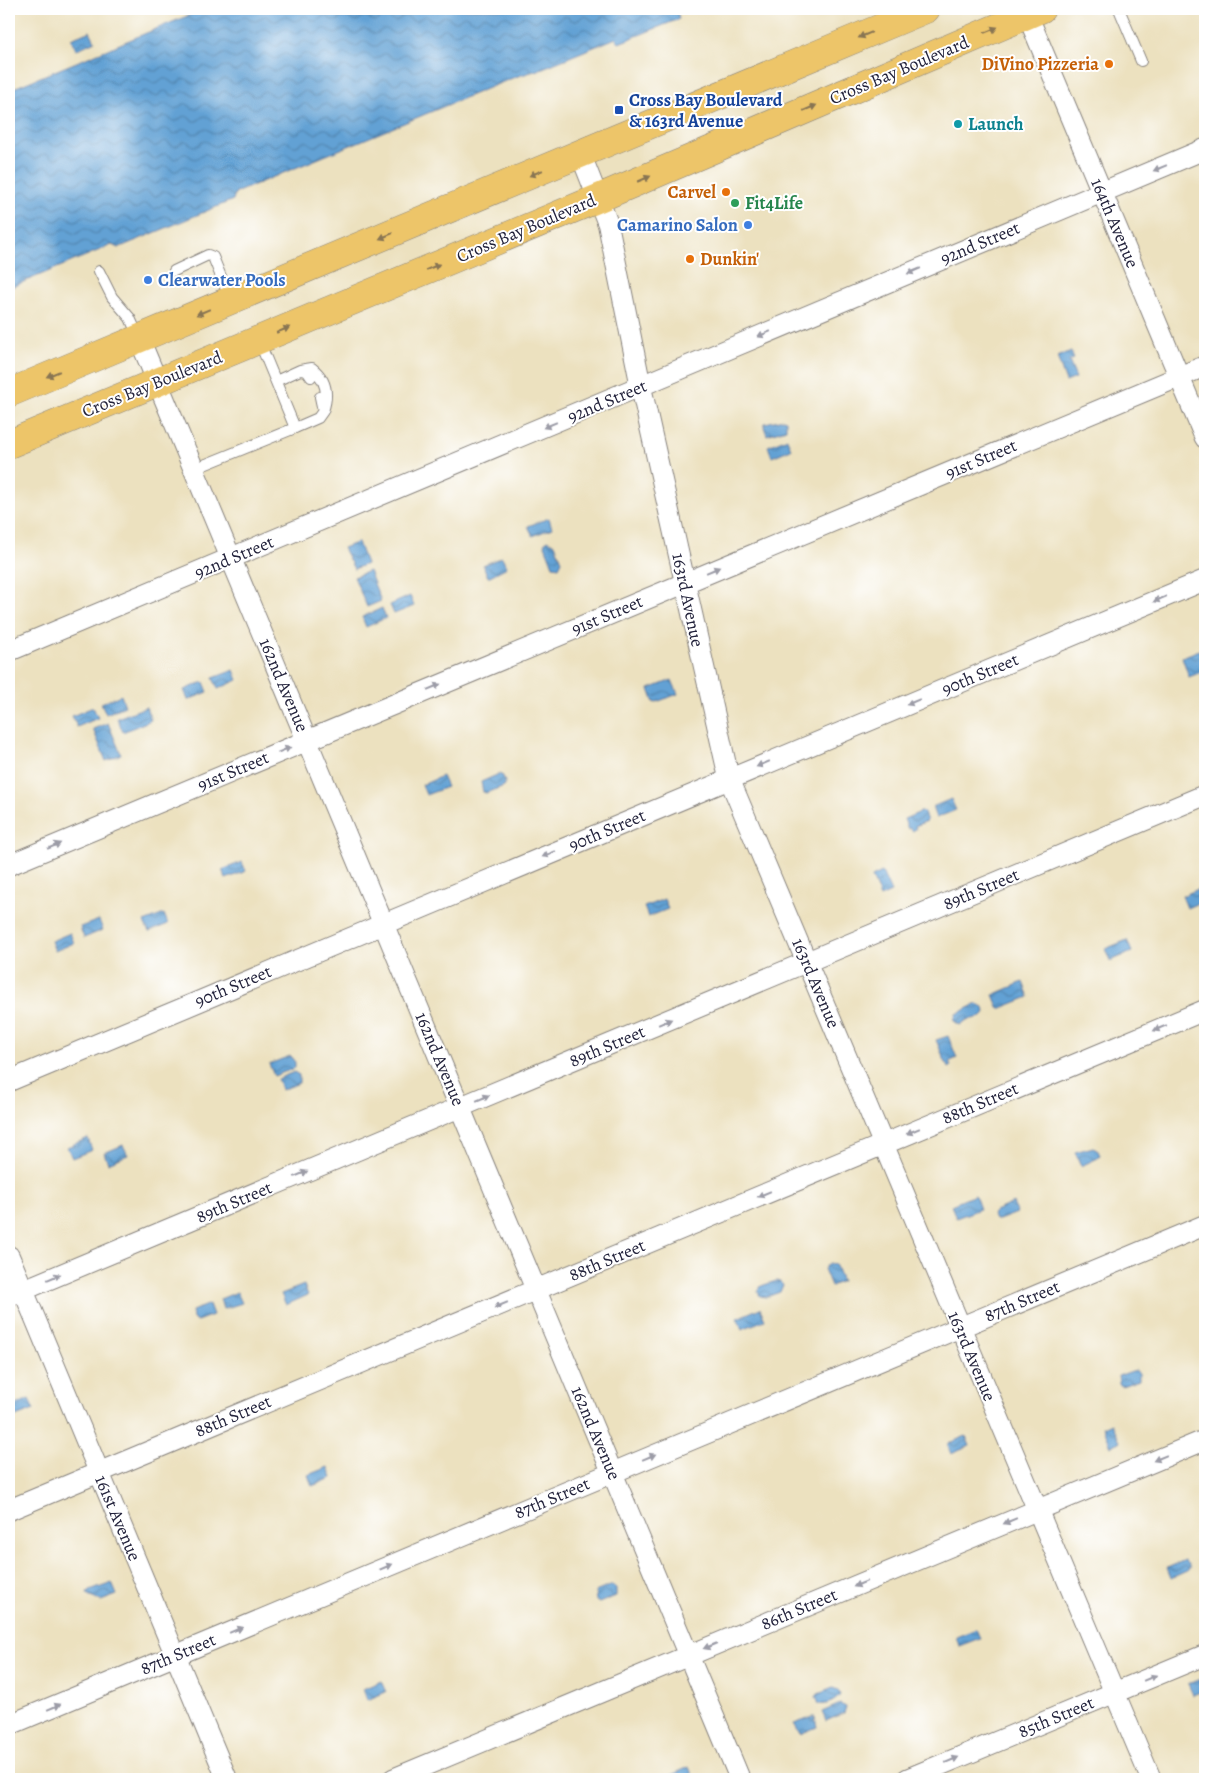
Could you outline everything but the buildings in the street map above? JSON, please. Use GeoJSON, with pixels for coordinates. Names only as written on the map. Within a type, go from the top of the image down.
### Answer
{"type":"FeatureCollection","features":[{"type":"Feature","properties":{"kind":"main road"},"geometry":{"type":"LineString","coordinates":[[9,393],[581,155],[896,14],[926,9]]}},
{"type":"Feature","properties":{"kind":"main road","name":"Cross Bay Boulevard"},"geometry":{"type":"LineString","coordinates":[[9,444],[599,198],[1031,11]]}},
{"type":"Feature","properties":{"kind":"street","name":"164th Avenue"},"geometry":{"type":"LineString","coordinates":[[1031,11],[1102,192],[1205,438]]}},
{"type":"Feature","properties":{"kind":"street","name":"92nd Street"},"geometry":{"type":"LineString","coordinates":[[9,651],[1205,149]]}},
{"type":"Feature","properties":{"kind":"street","name":"163rd Avenue"},"geometry":{"type":"LineString","coordinates":[[581,155],[608,224],[641,387],[729,778],[882,1144],[1116,1692],[1151,1779]]}},
{"type":"Feature","properties":{"kind":"street","name":"162nd Avenue"},"geometry":{"type":"LineString","coordinates":[[139,338],[740,1779]]}},
{"type":"Feature","properties":{"kind":"street","name":"91st Street"},"geometry":{"type":"LineString","coordinates":[[9,865],[1205,366]]}},
{"type":"Feature","properties":{"kind":"street","name":"90th Street"},"geometry":{"type":"LineString","coordinates":[[9,1080],[1205,580]]}},
{"type":"Feature","properties":{"kind":"street","name":"89th Street"},"geometry":{"type":"LineString","coordinates":[[16,1293],[1205,795]]}},
{"type":"Feature","properties":{"kind":"street","name":"88th Street"},"geometry":{"type":"LineString","coordinates":[[9,1510],[1205,1010]]}},
{"type":"Feature","properties":{"kind":"street","name":"87th Street"},"geometry":{"type":"LineString","coordinates":[[9,1725],[1205,1225]]}},
{"type":"Feature","properties":{"kind":"street","name":"161st Avenue"},"geometry":{"type":"LineString","coordinates":[[9,1256],[16,1293],[99,1472],[227,1779]]}},
{"type":"Feature","properties":{"kind":"street","name":"86th Street"},"geometry":{"type":"LineString","coordinates":[[393,1779],[1205,1440]]}},
{"type":"Feature","properties":{"kind":"street","name":"85th Street"},"geometry":{"type":"LineString","coordinates":[[907,1779],[1205,1655]]}},
{"type":"Feature","properties":{"kind":"lane"},"geometry":{"type":"LineString","coordinates":[[1120,9],[1141,61]]}},
{"type":"Feature","properties":{"kind":"lane"},"geometry":{"type":"LineString","coordinates":[[174,270],[208,255],[213,257],[230,300]]}},
{"type":"Feature","properties":{"kind":"lane"},"geometry":{"type":"LineString","coordinates":[[99,271],[112,298],[130,318],[139,338]]}},
{"type":"Feature","properties":{"kind":"lane"},"geometry":{"type":"LineString","coordinates":[[259,340],[295,428]]}},
{"type":"Feature","properties":{"kind":"lane"},"geometry":{"type":"LineString","coordinates":[[194,469],[318,418],[327,400],[326,389],[319,374],[312,368],[300,370],[276,381]]}},
{"type":"Feature","properties":{"kind":"lane"},"geometry":{"type":"LineString","coordinates":[[300,370],[307,371],[311,376]]}},
{"type":"Feature","properties":{"kind":"lane"},"geometry":{"type":"LineString","coordinates":[[320,397],[323,411]]}},
{"type":"Feature","properties":{"kind":"water"},"geometry":{"type":"Polygon","coordinates":[[[204,9],[679,9],[677,10],[679,19],[619,43],[616,38],[538,70],[515,77],[235,193],[233,200],[118,248],[112,245],[9,288],[9,90],[204,9]]]}},
{"type":"Feature","properties":{"kind":"water"},"geometry":{"type":"Polygon","coordinates":[[[90,31],[95,41],[76,50],[71,39],[90,31]]]}},
{"type":"Feature","properties":{"kind":"water"},"geometry":{"type":"Polygon","coordinates":[[[1071,352],[1074,359],[1069,361],[1076,378],[1066,382],[1057,357],[1071,352]]]}},
{"type":"Feature","properties":{"kind":"water"},"geometry":{"type":"Polygon","coordinates":[[[786,420],[786,429],[767,435],[764,427],[765,423],[786,420]]]}},
{"type":"Feature","properties":{"kind":"water"},"geometry":{"type":"Polygon","coordinates":[[[787,438],[791,449],[772,457],[768,446],[787,438]]]}},
{"type":"Feature","properties":{"kind":"water"},"geometry":{"type":"Polygon","coordinates":[[[549,518],[552,528],[533,536],[528,526],[549,518]]]}},
{"type":"Feature","properties":{"kind":"water"},"geometry":{"type":"Polygon","coordinates":[[[548,540],[555,544],[562,561],[559,567],[553,566],[544,543],[548,540]]]}},
{"type":"Feature","properties":{"kind":"water"},"geometry":{"type":"Polygon","coordinates":[[[358,542],[366,564],[354,569],[343,548],[358,542]]]}},
{"type":"Feature","properties":{"kind":"water"},"geometry":{"type":"Polygon","coordinates":[[[502,557],[507,567],[488,577],[483,565],[502,557]]]}},
{"type":"Feature","properties":{"kind":"water"},"geometry":{"type":"Polygon","coordinates":[[[369,571],[381,601],[367,607],[354,577],[369,571]]]}},
{"type":"Feature","properties":{"kind":"water"},"geometry":{"type":"Polygon","coordinates":[[[410,596],[414,606],[394,614],[390,605],[410,596]]]}},
{"type":"Feature","properties":{"kind":"water"},"geometry":{"type":"Polygon","coordinates":[[[382,608],[386,618],[366,627],[362,617],[382,608]]]}},
{"type":"Feature","properties":{"kind":"water"},"geometry":{"type":"Polygon","coordinates":[[[1204,648],[1205,660],[1201,662],[1204,671],[1189,677],[1182,657],[1204,648]]]}},
{"type":"Feature","properties":{"kind":"water"},"geometry":{"type":"Polygon","coordinates":[[[234,670],[238,680],[218,689],[213,678],[234,670]]]}},
{"type":"Feature","properties":{"kind":"water"},"geometry":{"type":"Polygon","coordinates":[[[672,680],[678,694],[654,703],[649,689],[672,680]]]}},
{"type":"Feature","properties":{"kind":"water"},"geometry":{"type":"Polygon","coordinates":[[[204,682],[208,692],[188,700],[184,690],[204,682]]]}},
{"type":"Feature","properties":{"kind":"water"},"geometry":{"type":"Polygon","coordinates":[[[121,695],[125,706],[106,714],[101,703],[121,695]]]}},
{"type":"Feature","properties":{"kind":"water"},"geometry":{"type":"Polygon","coordinates":[[[93,707],[98,718],[77,727],[72,716],[93,707]]]}},
{"type":"Feature","properties":{"kind":"water"},"geometry":{"type":"Polygon","coordinates":[[[146,707],[151,720],[123,732],[117,718],[146,707]]]}},
{"type":"Feature","properties":{"kind":"water"},"geometry":{"type":"Polygon","coordinates":[[[108,723],[121,754],[106,761],[93,729],[108,723]]]}},
{"type":"Feature","properties":{"kind":"water"},"geometry":{"type":"Polygon","coordinates":[[[499,774],[503,776],[504,786],[486,793],[483,792],[481,782],[499,774]]]}},
{"type":"Feature","properties":{"kind":"water"},"geometry":{"type":"Polygon","coordinates":[[[442,776],[447,787],[426,795],[422,785],[442,776]]]}},
{"type":"Feature","properties":{"kind":"water"},"geometry":{"type":"Polygon","coordinates":[[[951,799],[956,810],[936,818],[932,807],[951,799]]]}},
{"type":"Feature","properties":{"kind":"water"},"geometry":{"type":"Polygon","coordinates":[[[923,811],[927,821],[915,826],[916,829],[912,831],[910,828],[908,829],[904,819],[923,811]]]}},
{"type":"Feature","properties":{"kind":"water"},"geometry":{"type":"Polygon","coordinates":[[[242,862],[246,871],[226,879],[222,870],[242,862]]]}},
{"type":"Feature","properties":{"kind":"water"},"geometry":{"type":"Polygon","coordinates":[[[882,872],[891,892],[880,897],[872,877],[882,872]]]}},
{"type":"Feature","properties":{"kind":"water"},"geometry":{"type":"Polygon","coordinates":[[[1205,886],[1205,900],[1187,908],[1182,896],[1205,886]]]}},
{"type":"Feature","properties":{"kind":"water"},"geometry":{"type":"Polygon","coordinates":[[[664,899],[668,909],[648,917],[644,907],[664,899]]]}},
{"type":"Feature","properties":{"kind":"water"},"geometry":{"type":"Polygon","coordinates":[[[164,914],[168,924],[149,932],[144,922],[164,914]]]}},
{"type":"Feature","properties":{"kind":"water"},"geometry":{"type":"Polygon","coordinates":[[[99,920],[103,930],[84,938],[80,927],[99,920]]]}},
{"type":"Feature","properties":{"kind":"water"},"geometry":{"type":"Polygon","coordinates":[[[70,933],[74,943],[55,951],[51,941],[70,933]]]}},
{"type":"Feature","properties":{"kind":"water"},"geometry":{"type":"Polygon","coordinates":[[[1127,940],[1132,952],[1110,961],[1105,949],[1127,940]]]}},
{"type":"Feature","properties":{"kind":"water"},"geometry":{"type":"Polygon","coordinates":[[[1023,982],[1029,997],[999,1009],[993,995],[1023,982]]]}},
{"type":"Feature","properties":{"kind":"water"},"geometry":{"type":"Polygon","coordinates":[[[977,1004],[984,1007],[985,1012],[982,1017],[967,1020],[960,1025],[954,1021],[956,1014],[977,1004]]]}},
{"type":"Feature","properties":{"kind":"water"},"geometry":{"type":"Polygon","coordinates":[[[948,1036],[957,1058],[949,1062],[951,1066],[948,1068],[936,1040],[948,1036]]]}},
{"type":"Feature","properties":{"kind":"water"},"geometry":{"type":"Polygon","coordinates":[[[290,1056],[295,1062],[295,1068],[274,1076],[269,1064],[290,1056]]]}},
{"type":"Feature","properties":{"kind":"water"},"geometry":{"type":"Polygon","coordinates":[[[294,1072],[299,1075],[299,1083],[282,1090],[277,1079],[294,1072]]]}},
{"type":"Feature","properties":{"kind":"water"},"geometry":{"type":"Polygon","coordinates":[[[88,1138],[92,1150],[72,1158],[67,1147],[88,1138]]]}},
{"type":"Feature","properties":{"kind":"water"},"geometry":{"type":"Polygon","coordinates":[[[123,1145],[128,1155],[108,1163],[104,1153],[123,1145]]]}},
{"type":"Feature","properties":{"kind":"water"},"geometry":{"type":"Polygon","coordinates":[[[1093,1147],[1097,1149],[1100,1155],[1098,1158],[1081,1166],[1075,1152],[1093,1147]]]}},
{"type":"Feature","properties":{"kind":"water"},"geometry":{"type":"Polygon","coordinates":[[[975,1195],[980,1209],[956,1218],[951,1205],[975,1195]]]}},
{"type":"Feature","properties":{"kind":"water"},"geometry":{"type":"Polygon","coordinates":[[[1013,1203],[1017,1213],[995,1220],[992,1214],[995,1211],[1013,1203]]]}},
{"type":"Feature","properties":{"kind":"water"},"geometry":{"type":"Polygon","coordinates":[[[829,1263],[835,1264],[842,1281],[831,1286],[824,1269],[829,1263]]]}},
{"type":"Feature","properties":{"kind":"water"},"geometry":{"type":"Polygon","coordinates":[[[776,1281],[783,1285],[780,1292],[766,1297],[760,1296],[758,1291],[761,1286],[776,1281]]]}},
{"type":"Feature","properties":{"kind":"water"},"geometry":{"type":"Polygon","coordinates":[[[304,1285],[308,1295],[286,1305],[281,1294],[304,1285]]]}},
{"type":"Feature","properties":{"kind":"water"},"geometry":{"type":"Polygon","coordinates":[[[237,1292],[242,1303],[223,1309],[220,1299],[237,1292]]]}},
{"type":"Feature","properties":{"kind":"water"},"geometry":{"type":"Polygon","coordinates":[[[209,1304],[213,1315],[197,1321],[193,1319],[192,1311],[209,1304]]]}},
{"type":"Feature","properties":{"kind":"water"},"geometry":{"type":"Polygon","coordinates":[[[760,1308],[765,1320],[742,1329],[737,1318],[760,1308]]]}},
{"type":"Feature","properties":{"kind":"water"},"geometry":{"type":"Polygon","coordinates":[[[1135,1370],[1139,1373],[1139,1380],[1122,1386],[1119,1384],[1118,1376],[1135,1370]]]}},
{"type":"Feature","properties":{"kind":"water"},"geometry":{"type":"Polygon","coordinates":[[[29,1399],[34,1410],[13,1418],[9,1408],[29,1399]]]}},
{"type":"Feature","properties":{"kind":"water"},"geometry":{"type":"Polygon","coordinates":[[[1112,1423],[1120,1442],[1111,1446],[1103,1427],[1112,1423]]]}},
{"type":"Feature","properties":{"kind":"water"},"geometry":{"type":"Polygon","coordinates":[[[966,1436],[970,1446],[951,1454],[947,1444],[966,1436]]]}},
{"type":"Feature","properties":{"kind":"water"},"geometry":{"type":"Polygon","coordinates":[[[328,1467],[332,1478],[312,1486],[308,1475],[328,1467]]]}},
{"type":"Feature","properties":{"kind":"water"},"geometry":{"type":"Polygon","coordinates":[[[1185,1560],[1191,1567],[1188,1568],[1189,1570],[1171,1578],[1167,1568],[1185,1560]]]}},
{"type":"Feature","properties":{"kind":"water"},"geometry":{"type":"Polygon","coordinates":[[[112,1583],[117,1595],[101,1601],[88,1595],[87,1592],[112,1583]]]}},
{"type":"Feature","properties":{"kind":"water"},"geometry":{"type":"Polygon","coordinates":[[[612,1585],[616,1588],[616,1596],[599,1603],[596,1601],[595,1592],[612,1585]]]}},
{"type":"Feature","properties":{"kind":"water"},"geometry":{"type":"Polygon","coordinates":[[[976,1629],[980,1638],[959,1646],[956,1637],[976,1629]]]}},
{"type":"Feature","properties":{"kind":"water"},"geometry":{"type":"Polygon","coordinates":[[[1205,1677],[1205,1690],[1193,1695],[1188,1684],[1205,1677]]]}},
{"type":"Feature","properties":{"kind":"water"},"geometry":{"type":"Polygon","coordinates":[[[381,1681],[386,1692],[367,1700],[363,1689],[381,1681]]]}},
{"type":"Feature","properties":{"kind":"water"},"geometry":{"type":"Polygon","coordinates":[[[833,1688],[838,1690],[840,1695],[828,1704],[819,1704],[816,1697],[818,1694],[833,1688]]]}},
{"type":"Feature","properties":{"kind":"water"},"geometry":{"type":"Polygon","coordinates":[[[840,1704],[846,1707],[844,1713],[826,1721],[822,1712],[840,1704]]]}},
{"type":"Feature","properties":{"kind":"water"},"geometry":{"type":"Polygon","coordinates":[[[815,1717],[817,1727],[800,1734],[794,1724],[815,1717]]]}},
{"type":"Feature","properties":{"kind":"water"},"geometry":{"type":"Polygon","coordinates":[[[689,1767],[694,1779],[670,1779],[669,1776],[689,1767]]]}},
{"type":"Feature","properties":{"kind":"place","name":"DiVino Pizzeria"},"geometry":{"type":"Point","coordinates":[1109,64]}},
{"type":"Feature","properties":{"kind":"place","name":"Cross Bay Boulevard & 163rd Avenue"},"geometry":{"type":"Point","coordinates":[619,110]}},
{"type":"Feature","properties":{"kind":"place","name":"Launch"},"geometry":{"type":"Point","coordinates":[958,124]}},
{"type":"Feature","properties":{"kind":"place","name":"Carvel"},"geometry":{"type":"Point","coordinates":[726,192]}},
{"type":"Feature","properties":{"kind":"place","name":"Fit4Life"},"geometry":{"type":"Point","coordinates":[735,203]}},
{"type":"Feature","properties":{"kind":"place","name":"Camarino Salon"},"geometry":{"type":"Point","coordinates":[748,225]}},
{"type":"Feature","properties":{"kind":"place","name":"Dunkin'"},"geometry":{"type":"Point","coordinates":[690,259]}},
{"type":"Feature","properties":{"kind":"place","name":"Clearwater Pools"},"geometry":{"type":"Point","coordinates":[148,280]}}]}
